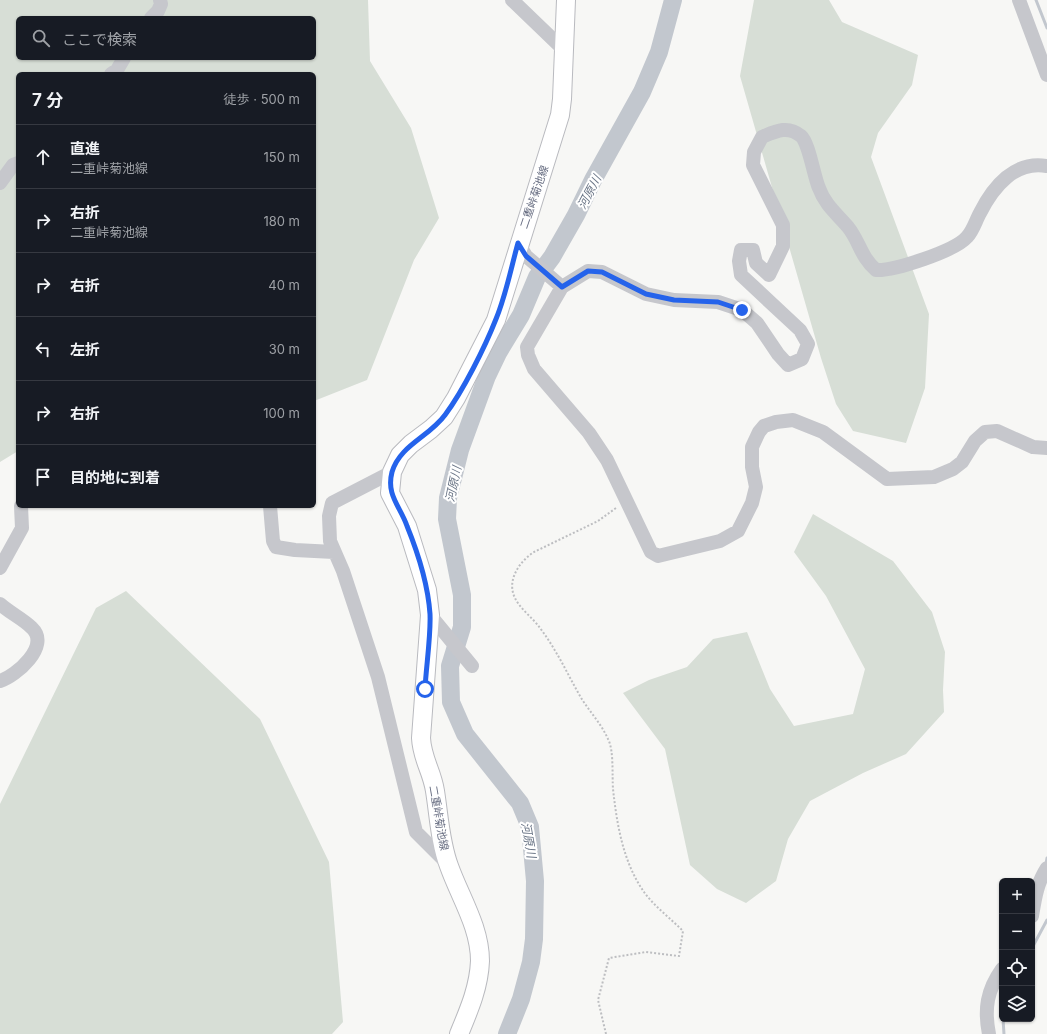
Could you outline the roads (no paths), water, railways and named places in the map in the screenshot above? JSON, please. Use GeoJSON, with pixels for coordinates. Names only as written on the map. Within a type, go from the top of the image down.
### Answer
{"type":"FeatureCollection","features":[{"type":"Feature","properties":{"kind":"main road","name":"二重峠菊池線"},"geometry":{"type":"LineString","coordinates":[[459,1034],[476,990],[480,960],[475,930],[448,865],[440,832],[435,790],[422,751],[421,738],[432,619],[427,590],[407,526],[390,493],[392,472],[400,455],[444,416],[456,398],[496,320],[522,250],[557,129],[562,99],[566,0]]}},
{"type":"Feature","properties":{"kind":"street"},"geometry":{"type":"LineString","coordinates":[[153,16],[162,4],[160,0]]}},
{"type":"Feature","properties":{"kind":"street"},"geometry":{"type":"LineString","coordinates":[[512,0],[564,50]]}},
{"type":"Feature","properties":{"kind":"street"},"geometry":{"type":"LineString","coordinates":[[1019,0],[1047,75]]}},
{"type":"Feature","properties":{"kind":"street"},"geometry":{"type":"LineString","coordinates":[[114,72],[123,60]]}},
{"type":"Feature","properties":{"kind":"street"},"geometry":{"type":"LineString","coordinates":[[1047,166],[1028,166],[1010,173],[999,184],[983,206],[967,238],[943,252],[894,268],[876,270],[866,261],[848,228],[828,207],[819,189],[810,157],[802,137],[790,130],[778,130],[762,137],[754,152],[753,165],[783,225],[783,246],[769,275],[756,263],[753,250],[741,250],[739,261],[741,275],[800,330],[808,344],[802,359],[788,365],[778,354],[757,323],[742,310],[718,302],[674,300],[646,294],[602,272],[588,271],[562,287],[527,347],[528,355],[534,369],[589,433],[607,460],[651,552],[658,556],[720,541],[738,531],[742,526],[752,504],[756,487],[752,467],[752,448],[758,432],[764,426],[776,422],[793,420],[823,432],[887,479],[934,476],[953,469],[962,462],[975,441],[985,432],[997,431],[1033,447],[1047,448]]}},
{"type":"Feature","properties":{"kind":"street"},"geometry":{"type":"LineString","coordinates":[[0,183],[13,165],[16,164]]}},
{"type":"Feature","properties":{"kind":"street"},"geometry":{"type":"LineString","coordinates":[[522,250],[562,287]]}},
{"type":"Feature","properties":{"kind":"street"},"geometry":{"type":"LineString","coordinates":[[392,472],[332,503],[329,516],[330,541],[343,571],[378,677],[416,832],[448,865]]}},
{"type":"Feature","properties":{"kind":"street"},"geometry":{"type":"LineString","coordinates":[[0,568],[22,528],[21,508]]}},
{"type":"Feature","properties":{"kind":"street"},"geometry":{"type":"LineString","coordinates":[[270,508],[273,541],[276,546],[295,550],[334,552]]}},
{"type":"Feature","properties":{"kind":"street"},"geometry":{"type":"LineString","coordinates":[[0,604],[34,629],[38,640],[34,652],[25,666],[7,679],[0,681]]}},
{"type":"Feature","properties":{"kind":"street"},"geometry":{"type":"LineString","coordinates":[[432,619],[472,666]]}},
{"type":"Feature","properties":{"kind":"street"},"geometry":{"type":"LineString","coordinates":[[1032,914],[1036,891],[1041,876],[1047,868]]}},
{"type":"Feature","properties":{"kind":"street"},"geometry":{"type":"LineString","coordinates":[[989,1034],[986,1017],[986,1004],[993,982],[999,974]]}},
{"type":"Feature","properties":{"kind":"waterway","name":"河原川"},"geometry":{"type":"LineString","coordinates":[[507,1034],[521,999],[531,962],[534,939],[535,881],[530,827],[520,803],[465,734],[451,702],[450,666],[462,627],[462,595],[447,519],[448,498],[460,450],[487,376],[498,353],[521,315],[537,277],[552,257],[576,215],[593,180],[642,92],[659,52],[673,0]]}},
{"type":"Feature","properties":{"kind":"waterway"},"geometry":{"type":"LineString","coordinates":[[1036,0],[1047,28]]}},
{"type":"Feature","properties":{"kind":"waterway"},"geometry":{"type":"LineString","coordinates":[[1046,864],[1047,858]]}},
{"type":"Feature","properties":{"kind":"waterway"},"geometry":{"type":"LineString","coordinates":[[1035,942],[1047,920]]}},
{"type":"Feature","properties":{"kind":"waterway"},"geometry":{"type":"LineString","coordinates":[[1003,1022],[1004,1034]]}}]}
